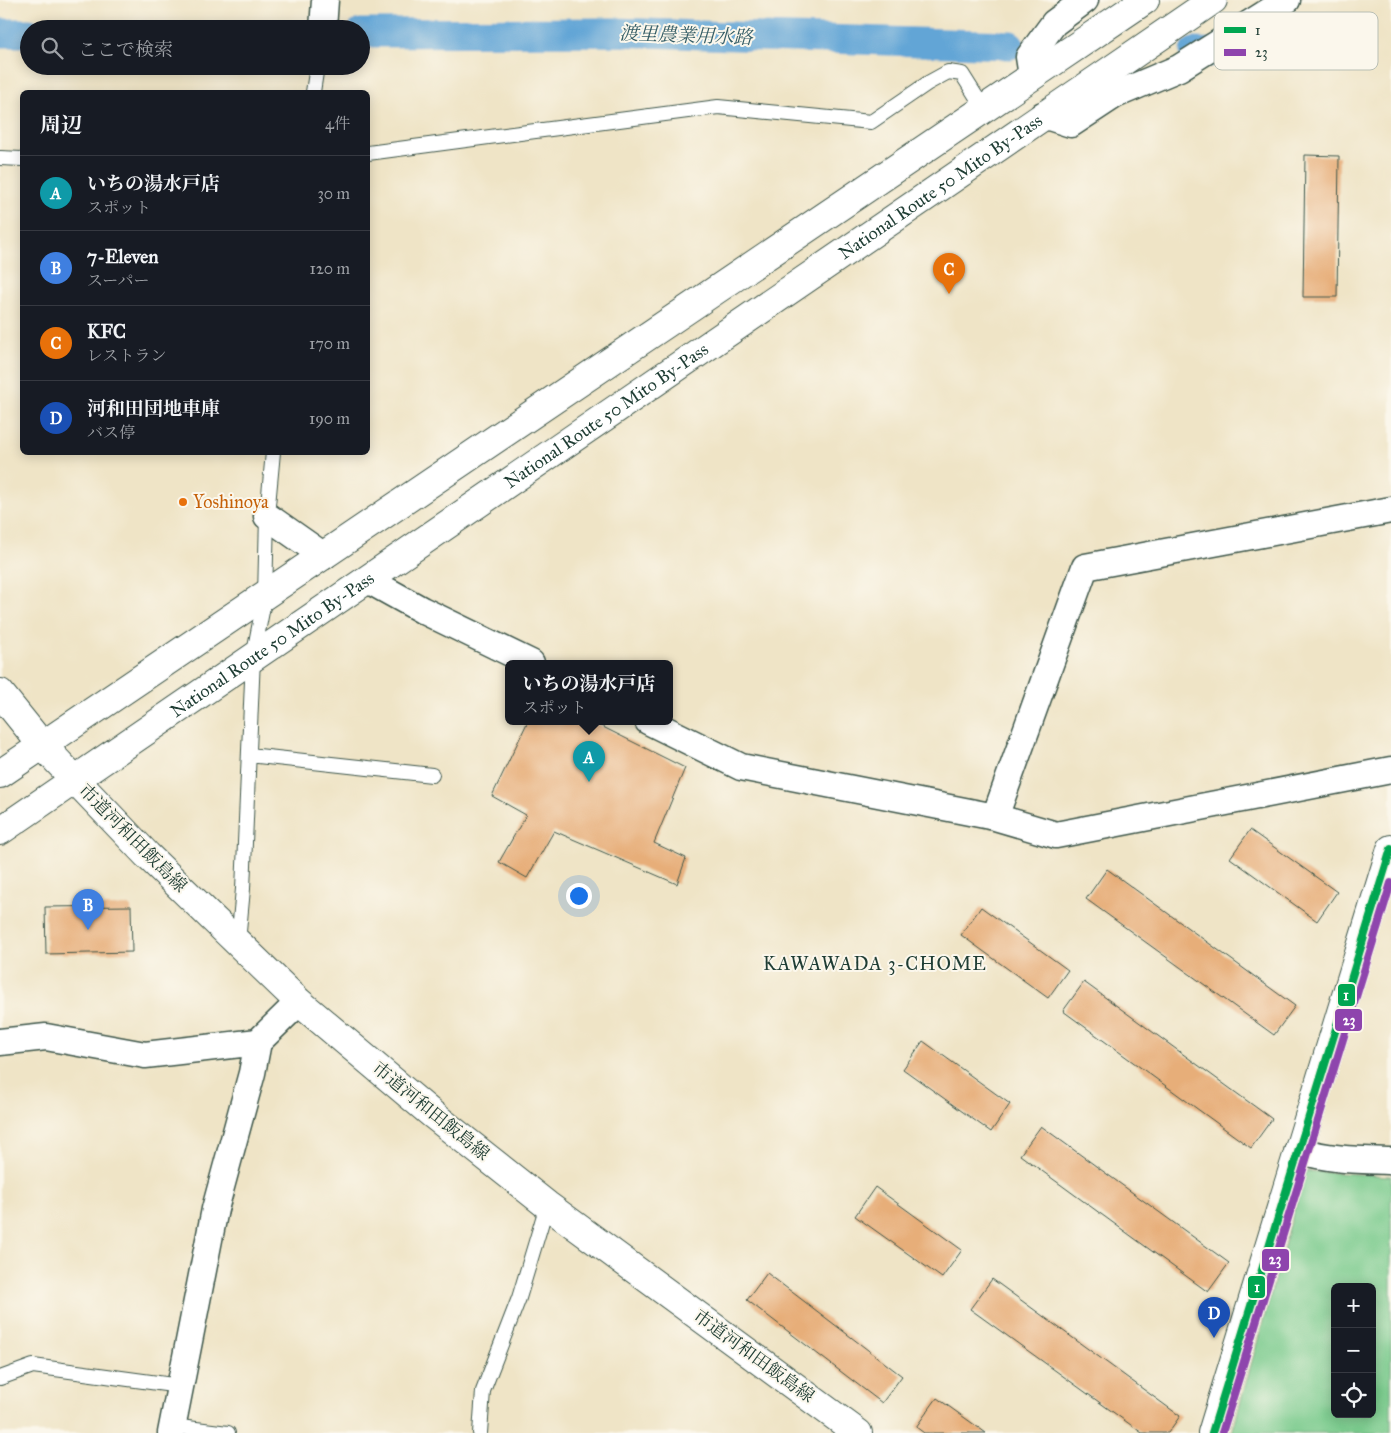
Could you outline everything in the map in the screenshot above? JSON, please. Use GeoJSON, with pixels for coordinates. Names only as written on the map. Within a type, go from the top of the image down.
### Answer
{"type":"FeatureCollection","features":[{"type":"Feature","properties":{"kind":"main road"},"geometry":{"type":"LineString","coordinates":[[0,774],[1145,0]]}},
{"type":"Feature","properties":{"kind":"main road","name":"National Route 50 Mito By-Pass"},"geometry":{"type":"LineString","coordinates":[[0,831],[1213,0]]}},
{"type":"Feature","properties":{"kind":"main road","name":"市道河和田飯島線"},"geometry":{"type":"LineString","coordinates":[[0,693],[42,745],[75,780],[148,855],[299,1002],[432,1114],[547,1204],[858,1433]]}},
{"type":"Feature","properties":{"kind":"main road"},"geometry":{"type":"LineString","coordinates":[[1212,1433],[1391,849]]}},
{"type":"Feature","properties":{"kind":"street"},"geometry":{"type":"LineString","coordinates":[[1032,76],[1029,57],[1054,23],[1085,0]]}},
{"type":"Feature","properties":{"kind":"street"},"geometry":{"type":"LineString","coordinates":[[1267,12],[1286,0]]}},
{"type":"Feature","properties":{"kind":"street"},"geometry":{"type":"LineString","coordinates":[[1043,115],[1071,124],[1116,95],[1179,68],[1214,46]]}},
{"type":"Feature","properties":{"kind":"street"},"geometry":{"type":"LineString","coordinates":[[995,817],[1085,567],[1391,510]]}},
{"type":"Feature","properties":{"kind":"street"},"geometry":{"type":"LineString","coordinates":[[267,516],[324,556]]}},
{"type":"Feature","properties":{"kind":"street"},"geometry":{"type":"LineString","coordinates":[[368,580],[422,610],[525,660]]}},
{"type":"Feature","properties":{"kind":"street"},"geometry":{"type":"LineString","coordinates":[[656,725],[741,767],[995,817],[1056,835],[1391,770]]}},
{"type":"Feature","properties":{"kind":"street"},"geometry":{"type":"LineString","coordinates":[[171,1429],[215,1209],[252,1073],[258,1042],[299,1002]]}},
{"type":"Feature","properties":{"kind":"street"},"geometry":{"type":"LineString","coordinates":[[0,1042],[46,1037],[145,1055],[258,1042]]}},
{"type":"Feature","properties":{"kind":"street"},"geometry":{"type":"LineString","coordinates":[[1298,1150],[1333,1159],[1391,1161]]}},
{"type":"Feature","properties":{"kind":"lane"},"geometry":{"type":"LineString","coordinates":[[370,153],[718,107],[871,122],[928,83],[948,72],[962,74],[984,109]]}},
{"type":"Feature","properties":{"kind":"lane"},"geometry":{"type":"LineString","coordinates":[[313,90],[316,75]]}},
{"type":"Feature","properties":{"kind":"lane"},"geometry":{"type":"LineString","coordinates":[[0,158],[20,159]]}},
{"type":"Feature","properties":{"kind":"lane"},"geometry":{"type":"LineString","coordinates":[[238,943],[243,889],[253,658],[265,596],[267,516],[273,455]]}},
{"type":"Feature","properties":{"kind":"lane"},"geometry":{"type":"LineString","coordinates":[[249,755],[432,775]]}},
{"type":"Feature","properties":{"kind":"lane"},"geometry":{"type":"LineString","coordinates":[[480,1433],[483,1391],[519,1298],[547,1204]]}},
{"type":"Feature","properties":{"kind":"lane"},"geometry":{"type":"LineString","coordinates":[[0,1378],[33,1366],[180,1386]]}},
{"type":"Feature","properties":{"kind":"lane"},"geometry":{"type":"LineString","coordinates":[[171,1429],[228,1433]]}},
{"type":"Feature","properties":{"kind":"green space"},"geometry":{"type":"Polygon","coordinates":[[[1305,1171],[1391,1176],[1391,1433],[1232,1433],[1305,1171]]]}},
{"type":"Feature","properties":{"kind":"building"},"geometry":{"type":"Polygon","coordinates":[[[1305,155],[1339,156],[1337,297],[1303,297],[1305,155]]]}},
{"type":"Feature","properties":{"kind":"building"},"geometry":{"type":"Polygon","coordinates":[[[526,725],[599,725],[685,768],[654,843],[686,858],[677,884],[554,831],[527,878],[499,862],[526,815],[492,796],[526,725]]]}},
{"type":"Feature","properties":{"kind":"building"},"geometry":{"type":"Polygon","coordinates":[[[1250,830],[1337,892],[1317,921],[1230,858],[1250,830]]]}},
{"type":"Feature","properties":{"kind":"building"},"geometry":{"type":"Polygon","coordinates":[[[1107,869],[1295,1006],[1274,1035],[1086,899],[1107,869]]]}},
{"type":"Feature","properties":{"kind":"building"},"geometry":{"type":"Polygon","coordinates":[[[131,906],[132,952],[46,954],[45,907],[131,906]]]}},
{"type":"Feature","properties":{"kind":"building"},"geometry":{"type":"Polygon","coordinates":[[[981,907],[1068,970],[1048,998],[961,935],[981,907]]]}},
{"type":"Feature","properties":{"kind":"building"},"geometry":{"type":"Polygon","coordinates":[[[1084,982],[1272,1119],[1251,1148],[1063,1011],[1084,982]]]}},
{"type":"Feature","properties":{"kind":"building"},"geometry":{"type":"Polygon","coordinates":[[[923,1041],[1010,1104],[991,1132],[903,1069],[923,1041]]]}},
{"type":"Feature","properties":{"kind":"building"},"geometry":{"type":"Polygon","coordinates":[[[1041,1126],[1229,1263],[1208,1292],[1020,1155],[1041,1126]]]}},
{"type":"Feature","properties":{"kind":"building"},"geometry":{"type":"Polygon","coordinates":[[[875,1187],[962,1250],[942,1278],[855,1216],[875,1187]]]}},
{"type":"Feature","properties":{"kind":"building"},"geometry":{"type":"Polygon","coordinates":[[[767,1273],[902,1376],[882,1403],[747,1300],[767,1273]]]}},
{"type":"Feature","properties":{"kind":"building"},"geometry":{"type":"Polygon","coordinates":[[[992,1279],[1180,1416],[1168,1433],[1142,1433],[970,1309],[992,1279]]]}},
{"type":"Feature","properties":{"kind":"building"},"geometry":{"type":"Polygon","coordinates":[[[937,1398],[986,1433],[924,1433],[916,1427],[937,1398]]]}},
{"type":"Feature","properties":{"kind":"waterway","name":"渡里農業用水路"},"geometry":{"type":"LineString","coordinates":[[370,33],[614,32],[1010,45]]}},
{"type":"Feature","properties":{"kind":"waterway","name":"渡里農業用水路"},"geometry":{"type":"LineString","coordinates":[[0,33],[20,33]]}},
{"type":"Feature","properties":{"kind":"waterway","name":"渡里農業用水路"},"geometry":{"type":"LineString","coordinates":[[1194,52],[1214,53]]}},
{"type":"Feature","properties":{"kind":"transit line","name":"1"},"geometry":{"type":"LineString","coordinates":[[1212,1433],[1391,849]]}},
{"type":"Feature","properties":{"kind":"transit line","name":"23"},"geometry":{"type":"LineString","coordinates":[[1222,1433],[1391,883]]}},
{"type":"Feature","properties":{"kind":"place","name":"KFC"},"geometry":{"type":"Point","coordinates":[949,294]}},
{"type":"Feature","properties":{"kind":"place","name":"Yoshinoya"},"geometry":{"type":"Point","coordinates":[183,502]}},
{"type":"Feature","properties":{"kind":"place","name":"いちの湯水戸店"},"geometry":{"type":"Point","coordinates":[589,782]}},
{"type":"Feature","properties":{"kind":"place","name":"7-Eleven"},"geometry":{"type":"Point","coordinates":[88,930]}},
{"type":"Feature","properties":{"kind":"place","name":"河和田団地車庫"},"geometry":{"type":"Point","coordinates":[1214,1338]}},
{"type":"Feature","properties":{"kind":"district","name":"KAWAWADA 3-CHOME"},"geometry":{"type":"Point","coordinates":[875,963]}}]}
